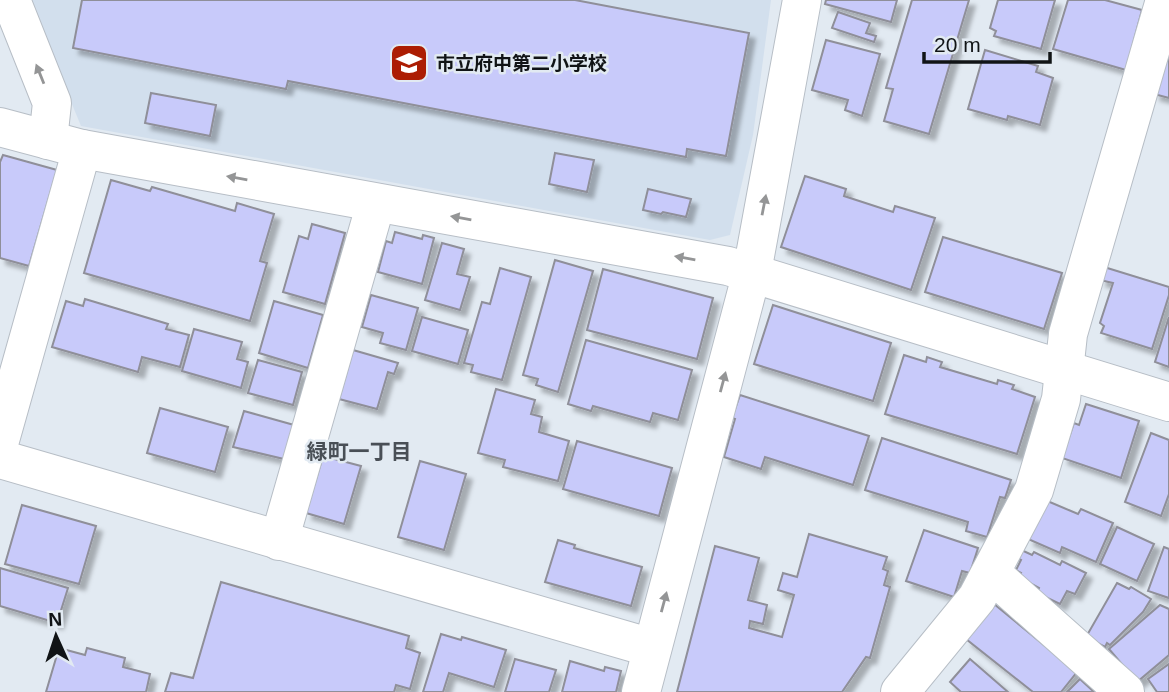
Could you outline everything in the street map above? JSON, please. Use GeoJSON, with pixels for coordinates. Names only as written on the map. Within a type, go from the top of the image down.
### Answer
{"type":"FeatureCollection","features":[{"type":"Feature","properties":{"kind":"street"},"geometry":{"type":"LineString","coordinates":[[0,440],[65,145],[52,103],[11,0]]}},
{"type":"Feature","properties":{"kind":"street"},"geometry":{"type":"LineString","coordinates":[[641,692],[752,272],[802,0]]}},
{"type":"Feature","properties":{"kind":"street"},"geometry":{"type":"LineString","coordinates":[[900,692],[978,598],[1034,490],[1061,399],[1068,334],[1164,0]]}},
{"type":"Feature","properties":{"kind":"street"},"geometry":{"type":"LineString","coordinates":[[0,127],[65,145],[728,266],[1169,402]]}},
{"type":"Feature","properties":{"kind":"street"},"geometry":{"type":"LineString","coordinates":[[279,541],[376,203]]}},
{"type":"Feature","properties":{"kind":"street"},"geometry":{"type":"LineString","coordinates":[[0,459],[652,648]]}},
{"type":"Feature","properties":{"kind":"street"},"geometry":{"type":"LineString","coordinates":[[991,573],[1125,692]]}},
{"type":"Feature","properties":{"kind":"shaded area","name":"市立府中第二小学校"},"geometry":{"type":"Polygon","coordinates":[[[29,0],[771,0],[753,135],[730,235],[710,240],[81,126],[29,0]]]}},
{"type":"Feature","properties":{"kind":"building"},"geometry":{"type":"Polygon","coordinates":[[[82,0],[575,0],[749,33],[726,156],[687,149],[686,157],[288,81],[286,89],[73,48],[82,0]]]}},
{"type":"Feature","properties":{"kind":"building"},"geometry":{"type":"Polygon","coordinates":[[[826,0],[897,0],[891,22],[825,4],[826,0]]]}},
{"type":"Feature","properties":{"kind":"building"},"geometry":{"type":"Polygon","coordinates":[[[912,0],[969,0],[929,134],[884,121],[893,89],[886,88],[912,0]]]}},
{"type":"Feature","properties":{"kind":"building"},"geometry":{"type":"Polygon","coordinates":[[[998,0],[1055,0],[1041,49],[994,36],[996,31],[990,28],[998,0]]]}},
{"type":"Feature","properties":{"kind":"building"},"geometry":{"type":"Polygon","coordinates":[[[1068,0],[1105,0],[1142,10],[1126,70],[1053,49],[1068,0]]]}},
{"type":"Feature","properties":{"kind":"building"},"geometry":{"type":"Polygon","coordinates":[[[838,12],[870,23],[866,33],[876,36],[874,42],[832,28],[838,12]]]}},
{"type":"Feature","properties":{"kind":"building"},"geometry":{"type":"Polygon","coordinates":[[[1169,38],[1169,98],[1154,94],[1169,38]]]}},
{"type":"Feature","properties":{"kind":"building"},"geometry":{"type":"Polygon","coordinates":[[[826,40],[880,54],[862,116],[845,110],[848,100],[812,90],[826,40]]]}},
{"type":"Feature","properties":{"kind":"building"},"geometry":{"type":"Polygon","coordinates":[[[985,50],[1038,66],[1036,72],[1053,78],[1040,125],[1008,116],[1007,120],[968,109],[985,50]]]}},
{"type":"Feature","properties":{"kind":"building"},"geometry":{"type":"Polygon","coordinates":[[[151,93],[216,105],[210,136],[145,123],[151,93]]]}},
{"type":"Feature","properties":{"kind":"building"},"geometry":{"type":"Polygon","coordinates":[[[555,153],[594,160],[587,192],[549,184],[555,153]]]}},
{"type":"Feature","properties":{"kind":"building"},"geometry":{"type":"Polygon","coordinates":[[[3,155],[57,170],[29,266],[0,258],[0,162],[3,155]]]}},
{"type":"Feature","properties":{"kind":"building"},"geometry":{"type":"Polygon","coordinates":[[[805,176],[846,189],[844,196],[893,212],[895,206],[935,218],[911,290],[781,247],[805,176]]]}},
{"type":"Feature","properties":{"kind":"building"},"geometry":{"type":"Polygon","coordinates":[[[111,180],[150,191],[152,187],[235,211],[237,203],[274,214],[260,261],[267,263],[250,321],[84,273],[111,180]]]}},
{"type":"Feature","properties":{"kind":"building"},"geometry":{"type":"Polygon","coordinates":[[[648,189],[691,199],[686,217],[643,210],[648,189]]]}},
{"type":"Feature","properties":{"kind":"building"},"geometry":{"type":"Polygon","coordinates":[[[312,224],[345,233],[325,304],[283,292],[299,236],[308,239],[312,224]]]}},
{"type":"Feature","properties":{"kind":"building"},"geometry":{"type":"Polygon","coordinates":[[[395,232],[422,239],[423,235],[434,238],[422,284],[378,272],[386,241],[392,243],[395,232]]]}},
{"type":"Feature","properties":{"kind":"building"},"geometry":{"type":"Polygon","coordinates":[[[943,237],[1062,273],[1044,329],[925,292],[943,237]]]}},
{"type":"Feature","properties":{"kind":"building"},"geometry":{"type":"Polygon","coordinates":[[[442,243],[464,249],[457,274],[470,277],[460,310],[425,300],[442,243]]]}},
{"type":"Feature","properties":{"kind":"building"},"geometry":{"type":"Polygon","coordinates":[[[555,260],[593,271],[558,392],[536,385],[538,379],[523,375],[555,260]]]}},
{"type":"Feature","properties":{"kind":"building"},"geometry":{"type":"Polygon","coordinates":[[[1104,267],[1169,287],[1169,295],[1152,349],[1101,333],[1104,326],[1100,323],[1113,283],[1100,280],[1104,267]]]}},
{"type":"Feature","properties":{"kind":"building"},"geometry":{"type":"Polygon","coordinates":[[[500,268],[531,277],[502,380],[471,372],[473,365],[464,363],[482,302],[490,304],[500,268]]]}},
{"type":"Feature","properties":{"kind":"building"},"geometry":{"type":"Polygon","coordinates":[[[603,269],[713,298],[697,359],[587,330],[603,269]]]}},
{"type":"Feature","properties":{"kind":"building"},"geometry":{"type":"Polygon","coordinates":[[[371,295],[418,308],[406,350],[380,343],[383,333],[362,327],[371,295]]]}},
{"type":"Feature","properties":{"kind":"building"},"geometry":{"type":"Polygon","coordinates":[[[85,299],[168,324],[166,329],[189,335],[180,367],[142,357],[138,372],[52,347],[66,301],[83,306],[85,299]]]}},
{"type":"Feature","properties":{"kind":"building"},"geometry":{"type":"Polygon","coordinates":[[[274,301],[323,315],[308,368],[259,353],[274,301]]]}},
{"type":"Feature","properties":{"kind":"building"},"geometry":{"type":"Polygon","coordinates":[[[773,305],[891,343],[873,401],[754,364],[773,305]]]}},
{"type":"Feature","properties":{"kind":"building"},"geometry":{"type":"Polygon","coordinates":[[[422,317],[468,330],[458,364],[412,351],[422,317]]]}},
{"type":"Feature","properties":{"kind":"building"},"geometry":{"type":"Polygon","coordinates":[[[1169,317],[1169,367],[1155,362],[1169,317]]]}},
{"type":"Feature","properties":{"kind":"building"},"geometry":{"type":"Polygon","coordinates":[[[194,329],[242,342],[237,359],[248,362],[241,388],[182,371],[194,329]]]}},
{"type":"Feature","properties":{"kind":"building"},"geometry":{"type":"Polygon","coordinates":[[[586,340],[692,370],[678,420],[653,413],[650,422],[593,406],[591,411],[568,404],[586,340]]]}},
{"type":"Feature","properties":{"kind":"building"},"geometry":{"type":"Polygon","coordinates":[[[353,350],[398,363],[394,374],[388,372],[377,409],[339,399],[353,350]]]}},
{"type":"Feature","properties":{"kind":"building"},"geometry":{"type":"Polygon","coordinates":[[[904,355],[926,362],[927,357],[942,362],[940,367],[997,384],[998,380],[1014,385],[1012,389],[1035,397],[1017,454],[885,414],[904,355]]]}},
{"type":"Feature","properties":{"kind":"building"},"geometry":{"type":"Polygon","coordinates":[[[258,360],[302,372],[293,405],[248,393],[258,360]]]}},
{"type":"Feature","properties":{"kind":"building"},"geometry":{"type":"Polygon","coordinates":[[[496,389],[535,400],[531,414],[542,417],[539,432],[569,441],[558,481],[503,467],[505,460],[478,453],[496,389]]]}},
{"type":"Feature","properties":{"kind":"building"},"geometry":{"type":"Polygon","coordinates":[[[740,395],[869,436],[853,485],[765,457],[761,469],[724,457],[740,395]]]}},
{"type":"Feature","properties":{"kind":"building"},"geometry":{"type":"Polygon","coordinates":[[[1086,404],[1139,421],[1121,478],[1062,458],[1074,423],[1079,425],[1086,404]]]}},
{"type":"Feature","properties":{"kind":"building"},"geometry":{"type":"Polygon","coordinates":[[[160,408],[228,427],[215,472],[147,453],[160,408]]]}},
{"type":"Feature","properties":{"kind":"building"},"geometry":{"type":"Polygon","coordinates":[[[244,411],[294,425],[284,459],[233,447],[244,411]]]}},
{"type":"Feature","properties":{"kind":"building"},"geometry":{"type":"Polygon","coordinates":[[[1151,433],[1169,440],[1169,494],[1161,516],[1125,502],[1151,433]]]}},
{"type":"Feature","properties":{"kind":"building"},"geometry":{"type":"Polygon","coordinates":[[[882,438],[1011,480],[1005,498],[1000,497],[987,537],[966,531],[968,522],[865,490],[882,438]]]}},
{"type":"Feature","properties":{"kind":"building"},"geometry":{"type":"Polygon","coordinates":[[[577,441],[672,468],[659,516],[563,489],[577,441]]]}},
{"type":"Feature","properties":{"kind":"building"},"geometry":{"type":"Polygon","coordinates":[[[323,456],[361,466],[344,524],[306,513],[323,456]]]}},
{"type":"Feature","properties":{"kind":"building"},"geometry":{"type":"Polygon","coordinates":[[[420,461],[466,474],[444,550],[398,537],[420,461]]]}},
{"type":"Feature","properties":{"kind":"building"},"geometry":{"type":"Polygon","coordinates":[[[1045,500],[1078,514],[1081,509],[1113,523],[1096,562],[1062,547],[1060,553],[1028,539],[1045,500]]]}},
{"type":"Feature","properties":{"kind":"building"},"geometry":{"type":"Polygon","coordinates":[[[22,505],[96,526],[79,584],[5,564],[22,505]]]}},
{"type":"Feature","properties":{"kind":"building"},"geometry":{"type":"Polygon","coordinates":[[[1117,527],[1154,544],[1137,581],[1100,564],[1117,527]]]}},
{"type":"Feature","properties":{"kind":"building"},"geometry":{"type":"Polygon","coordinates":[[[924,530],[978,548],[970,573],[962,571],[954,597],[906,581],[924,530]]]}},
{"type":"Feature","properties":{"kind":"building"},"geometry":{"type":"Polygon","coordinates":[[[809,534],[887,557],[883,569],[888,571],[884,585],[890,587],[870,658],[866,657],[842,692],[677,692],[715,546],[759,558],[748,600],[767,605],[763,624],[750,621],[749,628],[782,637],[794,595],[778,590],[783,573],[797,577],[809,534]]]}},
{"type":"Feature","properties":{"kind":"building"},"geometry":{"type":"Polygon","coordinates":[[[558,540],[575,545],[574,548],[642,567],[631,606],[545,582],[558,540]]]}},
{"type":"Feature","properties":{"kind":"building"},"geometry":{"type":"Polygon","coordinates":[[[1164,547],[1169,549],[1169,598],[1148,591],[1164,547]]]}},
{"type":"Feature","properties":{"kind":"building"},"geometry":{"type":"Polygon","coordinates":[[[1017,548],[1032,555],[1034,552],[1060,565],[1062,561],[1086,573],[1075,594],[1067,591],[1060,604],[1037,593],[1039,588],[1019,577],[1021,573],[1016,570],[1021,560],[1013,556],[1017,548]]]}},
{"type":"Feature","properties":{"kind":"building"},"geometry":{"type":"Polygon","coordinates":[[[0,568],[68,588],[57,623],[0,606],[0,568]]]}},
{"type":"Feature","properties":{"kind":"building"},"geometry":{"type":"Polygon","coordinates":[[[221,582],[409,636],[406,648],[420,653],[410,689],[396,685],[394,692],[165,692],[171,673],[193,678],[221,582]]]}},
{"type":"Feature","properties":{"kind":"building"},"geometry":{"type":"Polygon","coordinates":[[[1117,583],[1129,589],[1131,587],[1151,599],[1143,612],[1105,647],[1086,637],[1117,583]]]}},
{"type":"Feature","properties":{"kind":"building"},"geometry":{"type":"Polygon","coordinates":[[[994,604],[1077,672],[1061,692],[1033,692],[966,639],[994,604]]]}},
{"type":"Feature","properties":{"kind":"building"},"geometry":{"type":"Polygon","coordinates":[[[1160,605],[1169,609],[1169,655],[1137,682],[1109,649],[1160,605]]]}},
{"type":"Feature","properties":{"kind":"building"},"geometry":{"type":"Polygon","coordinates":[[[441,634],[461,640],[462,637],[506,650],[494,687],[449,673],[443,692],[423,692],[441,634]]]}},
{"type":"Feature","properties":{"kind":"building"},"geometry":{"type":"Polygon","coordinates":[[[59,648],[85,655],[87,648],[125,658],[123,667],[150,674],[146,692],[46,692],[59,648]]]}},
{"type":"Feature","properties":{"kind":"building"},"geometry":{"type":"Polygon","coordinates":[[[515,659],[556,670],[549,692],[505,692],[515,659]]]}},
{"type":"Feature","properties":{"kind":"building"},"geometry":{"type":"Polygon","coordinates":[[[970,659],[1008,692],[961,692],[950,682],[970,659]]]}},
{"type":"Feature","properties":{"kind":"building"},"geometry":{"type":"Polygon","coordinates":[[[570,661],[604,671],[605,667],[621,671],[616,692],[562,692],[570,661]]]}},
{"type":"Feature","properties":{"kind":"building"},"geometry":{"type":"Polygon","coordinates":[[[1169,664],[1169,692],[1157,692],[1148,679],[1169,664]]]}},
{"type":"Feature","properties":{"kind":"building"},"geometry":{"type":"Polygon","coordinates":[[[1080,679],[1094,692],[1067,692],[1080,679]]]}},
{"type":"Feature","properties":{"kind":"place","name":"市立府中第二小学校"},"geometry":{"type":"Point","coordinates":[409,63]}},
{"type":"Feature","properties":{"kind":"district","name":"緑町一丁目"},"geometry":{"type":"Point","coordinates":[359,452]}}]}
